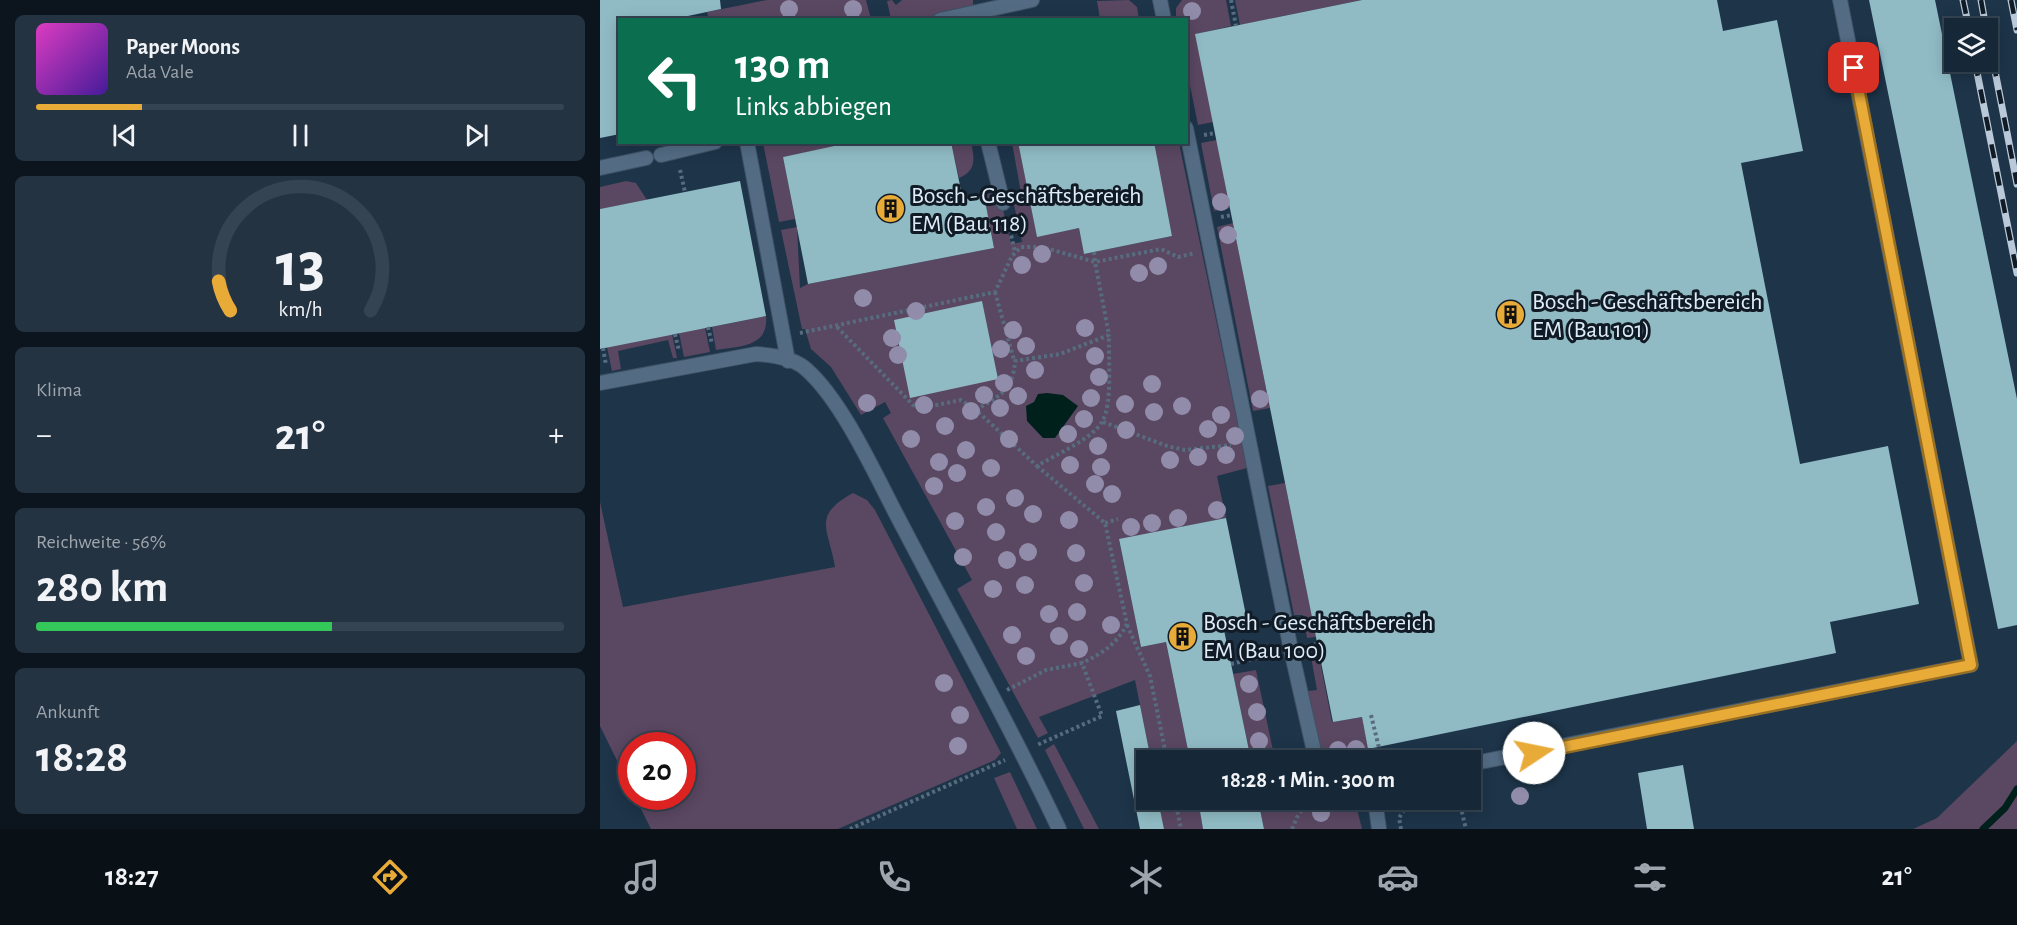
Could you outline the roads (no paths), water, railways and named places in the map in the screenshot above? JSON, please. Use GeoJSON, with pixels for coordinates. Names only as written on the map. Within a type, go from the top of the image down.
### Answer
{"type":"FeatureCollection","features":[{"type":"Feature","properties":{"kind":"lane"},"geometry":{"type":"LineString","coordinates":[[959,18],[1032,0]]}},
{"type":"Feature","properties":{"kind":"lane"},"geometry":{"type":"LineString","coordinates":[[1160,0],[1164,18]]}},
{"type":"Feature","properties":{"kind":"lane"},"geometry":{"type":"LineString","coordinates":[[1481,762],[1552,750],[1971,665],[1840,0]]}},
{"type":"Feature","properties":{"kind":"lane"},"geometry":{"type":"LineString","coordinates":[[1188,137],[1314,750]]}},
{"type":"Feature","properties":{"kind":"lane"},"geometry":{"type":"LineString","coordinates":[[661,155],[708,144]]}},
{"type":"Feature","properties":{"kind":"lane"},"geometry":{"type":"LineString","coordinates":[[747,144],[788,361]]}},
{"type":"Feature","properties":{"kind":"lane"},"geometry":{"type":"LineString","coordinates":[[988,144],[1003,203]]}},
{"type":"Feature","properties":{"kind":"lane"},"geometry":{"type":"LineString","coordinates":[[600,168],[646,158]]}},
{"type":"Feature","properties":{"kind":"lane"},"geometry":{"type":"LineString","coordinates":[[600,383],[756,354],[775,355],[806,368],[828,392],[994,697],[1059,829]]}},
{"type":"Feature","properties":{"kind":"lane"},"geometry":{"type":"LineString","coordinates":[[1376,810],[1379,829]]}},
{"type":"Feature","properties":{"kind":"waterway"},"geometry":{"type":"LineString","coordinates":[[1983,829],[2005,808],[2017,789]]}},
{"type":"Feature","properties":{"kind":"railway"},"geometry":{"type":"LineString","coordinates":[[1963,0],[1967,18]]}},
{"type":"Feature","properties":{"kind":"railway"},"geometry":{"type":"LineString","coordinates":[[1981,0],[1984,18]]}},
{"type":"Feature","properties":{"kind":"railway"},"geometry":{"type":"LineString","coordinates":[[2011,0],[2017,30]]}},
{"type":"Feature","properties":{"kind":"railway"},"geometry":{"type":"LineString","coordinates":[[1977,72],[2017,273]]}},
{"type":"Feature","properties":{"kind":"railway"},"geometry":{"type":"LineString","coordinates":[[1995,72],[2017,184]]}},
{"type":"Feature","properties":{"kind":"place","name":"Bosch - Geschäftsbereich EM (Bau 118)"},"geometry":{"type":"Point","coordinates":[890,209]}},
{"type":"Feature","properties":{"kind":"place","name":"Bosch - Geschäftsbereich EM (Bau 101)"},"geometry":{"type":"Point","coordinates":[1511,315]}},
{"type":"Feature","properties":{"kind":"place","name":"Bosch - Geschäftsbereich EM (Bau 100)"},"geometry":{"type":"Point","coordinates":[1182,636]}}]}
